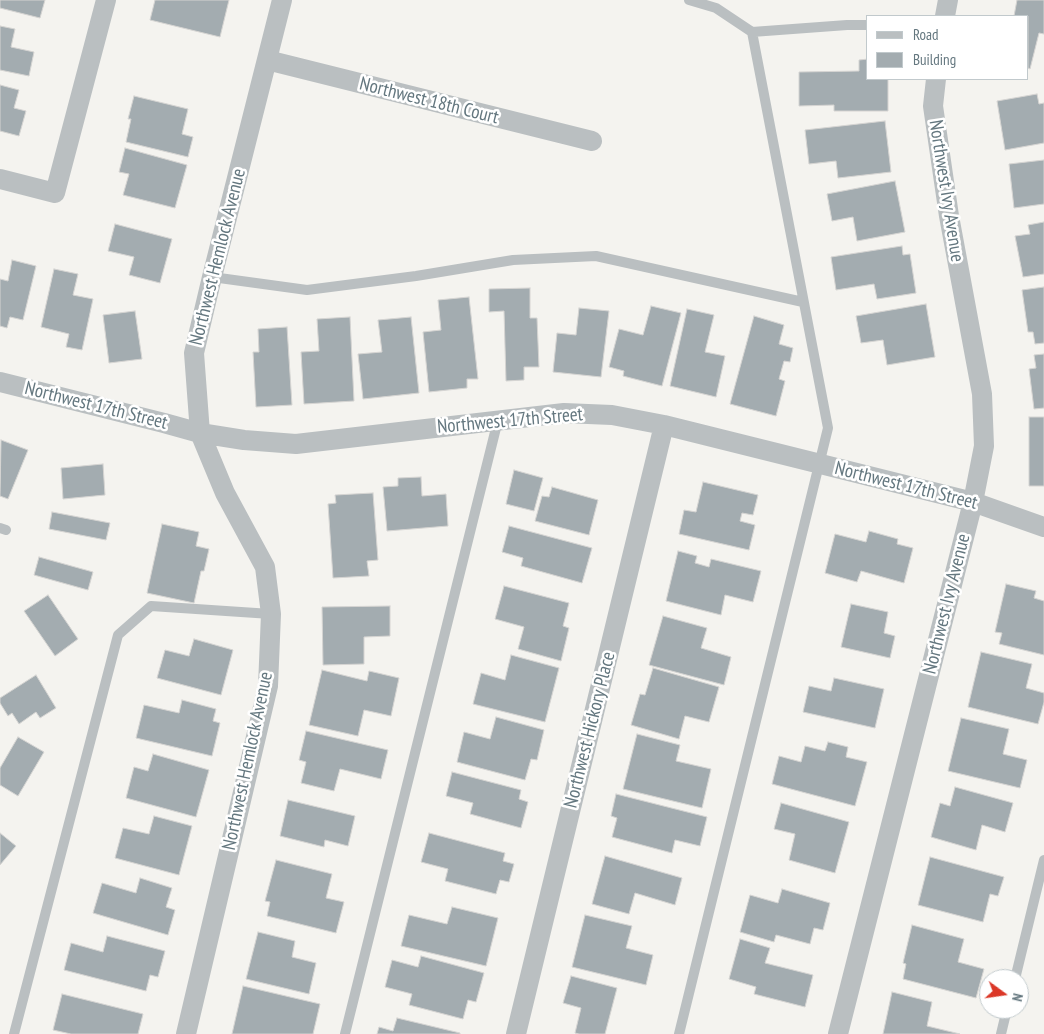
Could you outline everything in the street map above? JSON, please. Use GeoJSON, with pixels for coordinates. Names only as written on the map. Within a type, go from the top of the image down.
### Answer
{"type":"FeatureCollection","features":[{"type":"Feature","properties":{"kind":"street"},"geometry":{"type":"LineString","coordinates":[[0,179],[55,194],[106,0]]}},
{"type":"Feature","properties":{"kind":"street","name":"Northwest Hemlock Avenue"},"geometry":{"type":"LineString","coordinates":[[186,1034],[268,686],[271,614],[265,567],[225,493],[200,433],[194,353],[282,0]]}},
{"type":"Feature","properties":{"kind":"street"},"geometry":{"type":"LineString","coordinates":[[945,15],[948,0]]}},
{"type":"Feature","properties":{"kind":"street","name":"Northwest 18th Court"},"geometry":{"type":"LineString","coordinates":[[267,60],[592,141]]}},
{"type":"Feature","properties":{"kind":"street","name":"Northwest Ivy Avenue"},"geometry":{"type":"LineString","coordinates":[[838,1034],[972,502],[984,446],[982,394],[947,207],[933,106],[936,80]]}},
{"type":"Feature","properties":{"kind":"street","name":"Northwest 17th Street"},"geometry":{"type":"LineString","coordinates":[[0,382],[200,433],[244,440],[296,444],[564,412],[612,415],[664,425],[972,502],[1044,527]]}},
{"type":"Feature","properties":{"kind":"street","name":"Northwest Hickory Place"},"geometry":{"type":"LineString","coordinates":[[516,1034],[664,425]]}},
{"type":"Feature","properties":{"kind":"lane"},"geometry":{"type":"LineString","coordinates":[[689,0],[716,8],[752,32],[847,24],[866,25]]}},
{"type":"Feature","properties":{"kind":"lane"},"geometry":{"type":"LineString","coordinates":[[679,1034],[828,428],[752,32]]}},
{"type":"Feature","properties":{"kind":"lane"},"geometry":{"type":"LineString","coordinates":[[212,277],[307,290],[416,276],[513,260],[596,256],[804,302]]}},
{"type":"Feature","properties":{"kind":"lane"},"geometry":{"type":"LineString","coordinates":[[345,1034],[498,420]]}},
{"type":"Feature","properties":{"kind":"lane"},"geometry":{"type":"LineString","coordinates":[[14,1034],[118,635],[151,606],[271,614]]}},
{"type":"Feature","properties":{"kind":"lane"},"geometry":{"type":"LineString","coordinates":[[1017,969],[1044,860]]}},
{"type":"Feature","properties":{"kind":"lane"},"geometry":{"type":"LineString","coordinates":[[1001,1034],[1005,1019]]}},
{"type":"Feature","properties":{"kind":"building"},"geometry":{"type":"Polygon","coordinates":[[[0,0],[45,0],[40,18],[0,8],[0,0]]]}},
{"type":"Feature","properties":{"kind":"building"},"geometry":{"type":"Polygon","coordinates":[[[155,0],[229,0],[220,37],[150,20],[155,0]]]}},
{"type":"Feature","properties":{"kind":"building"},"geometry":{"type":"Polygon","coordinates":[[[1017,0],[1044,0],[1044,34],[1039,33],[1030,69],[1029,15],[1014,15],[1017,0]]]}},
{"type":"Feature","properties":{"kind":"building"},"geometry":{"type":"Polygon","coordinates":[[[0,26],[15,29],[11,47],[34,52],[29,76],[0,70],[0,26]]]}},
{"type":"Feature","properties":{"kind":"building"},"geometry":{"type":"Polygon","coordinates":[[[866,59],[866,80],[888,80],[888,111],[834,111],[834,105],[799,106],[799,72],[859,71],[859,60],[866,59]]]}},
{"type":"Feature","properties":{"kind":"building"},"geometry":{"type":"Polygon","coordinates":[[[0,85],[19,90],[14,108],[26,111],[19,136],[0,131],[0,85]]]}},
{"type":"Feature","properties":{"kind":"building"},"geometry":{"type":"Polygon","coordinates":[[[1037,94],[1039,104],[1044,103],[1044,143],[1005,150],[997,101],[1037,94]]]}},
{"type":"Feature","properties":{"kind":"building"},"geometry":{"type":"Polygon","coordinates":[[[134,96],[188,109],[182,134],[193,137],[188,157],[126,142],[131,119],[128,119],[134,96]]]}},
{"type":"Feature","properties":{"kind":"building"},"geometry":{"type":"Polygon","coordinates":[[[885,121],[891,172],[838,178],[836,161],[809,164],[805,130],[885,121]]]}},
{"type":"Feature","properties":{"kind":"building"},"geometry":{"type":"Polygon","coordinates":[[[125,148],[187,165],[175,208],[123,195],[129,174],[119,172],[125,148]]]}},
{"type":"Feature","properties":{"kind":"building"},"geometry":{"type":"Polygon","coordinates":[[[1044,160],[1044,204],[1014,208],[1009,164],[1044,160]]]}},
{"type":"Feature","properties":{"kind":"building"},"geometry":{"type":"Polygon","coordinates":[[[895,181],[905,232],[857,241],[853,217],[832,221],[827,194],[895,181]]]}},
{"type":"Feature","properties":{"kind":"building"},"geometry":{"type":"Polygon","coordinates":[[[1044,222],[1044,274],[1023,277],[1015,236],[1030,234],[1028,225],[1044,222]]]}},
{"type":"Feature","properties":{"kind":"building"},"geometry":{"type":"Polygon","coordinates":[[[115,224],[172,239],[160,283],[129,275],[134,257],[108,251],[115,224]]]}},
{"type":"Feature","properties":{"kind":"building"},"geometry":{"type":"Polygon","coordinates":[[[902,246],[903,255],[910,254],[916,293],[877,299],[874,284],[836,290],[831,257],[902,246]]]}},
{"type":"Feature","properties":{"kind":"building"},"geometry":{"type":"Polygon","coordinates":[[[12,260],[36,266],[23,320],[10,317],[7,328],[0,326],[0,279],[8,281],[12,260]]]}},
{"type":"Feature","properties":{"kind":"building"},"geometry":{"type":"Polygon","coordinates":[[[54,269],[78,274],[73,295],[93,299],[82,350],[66,347],[69,334],[41,327],[54,269]]]}},
{"type":"Feature","properties":{"kind":"building"},"geometry":{"type":"Polygon","coordinates":[[[1044,287],[1044,343],[1035,344],[1033,332],[1028,332],[1022,290],[1044,287]]]}},
{"type":"Feature","properties":{"kind":"building"},"geometry":{"type":"Polygon","coordinates":[[[530,288],[530,318],[537,318],[539,367],[524,367],[524,380],[506,381],[504,311],[489,312],[489,289],[530,288]]]}},
{"type":"Feature","properties":{"kind":"building"},"geometry":{"type":"Polygon","coordinates":[[[469,297],[478,379],[467,379],[467,388],[429,392],[423,332],[441,330],[438,300],[469,297]]]}},
{"type":"Feature","properties":{"kind":"building"},"geometry":{"type":"Polygon","coordinates":[[[926,304],[935,357],[887,365],[883,340],[861,343],[856,316],[926,304]]]}},
{"type":"Feature","properties":{"kind":"building"},"geometry":{"type":"Polygon","coordinates":[[[651,306],[681,313],[662,386],[623,376],[624,371],[609,367],[619,329],[643,335],[651,306]]]}},
{"type":"Feature","properties":{"kind":"building"},"geometry":{"type":"Polygon","coordinates":[[[579,308],[609,311],[601,377],[553,372],[557,333],[576,335],[579,308]]]}},
{"type":"Feature","properties":{"kind":"building"},"geometry":{"type":"Polygon","coordinates":[[[687,309],[714,315],[705,352],[725,356],[716,397],[670,386],[687,309]]]}},
{"type":"Feature","properties":{"kind":"building"},"geometry":{"type":"Polygon","coordinates":[[[135,311],[142,359],[109,363],[103,315],[135,311]]]}},
{"type":"Feature","properties":{"kind":"building"},"geometry":{"type":"Polygon","coordinates":[[[754,316],[784,325],[779,344],[793,348],[790,362],[784,361],[779,379],[785,381],[776,416],[730,404],[754,316]]]}},
{"type":"Feature","properties":{"kind":"building"},"geometry":{"type":"Polygon","coordinates":[[[350,317],[354,401],[304,404],[301,352],[319,351],[317,319],[350,317]]]}},
{"type":"Feature","properties":{"kind":"building"},"geometry":{"type":"Polygon","coordinates":[[[411,317],[419,393],[363,399],[358,354],[382,352],[378,320],[411,317]]]}},
{"type":"Feature","properties":{"kind":"building"},"geometry":{"type":"Polygon","coordinates":[[[287,327],[292,405],[256,407],[253,352],[259,352],[258,329],[287,327]]]}},
{"type":"Feature","properties":{"kind":"building"},"geometry":{"type":"Polygon","coordinates":[[[1044,354],[1044,408],[1034,409],[1029,369],[1036,368],[1034,355],[1044,354]]]}},
{"type":"Feature","properties":{"kind":"building"},"geometry":{"type":"Polygon","coordinates":[[[1029,417],[1044,417],[1044,486],[1029,486],[1029,417]]]}},
{"type":"Feature","properties":{"kind":"building"},"geometry":{"type":"Polygon","coordinates":[[[1,440],[28,450],[8,499],[0,496],[1,440]]]}},
{"type":"Feature","properties":{"kind":"building"},"geometry":{"type":"Polygon","coordinates":[[[103,464],[105,495],[63,499],[61,468],[103,464]]]}},
{"type":"Feature","properties":{"kind":"building"},"geometry":{"type":"Polygon","coordinates":[[[514,470],[543,478],[534,511],[506,504],[514,470]]]}},
{"type":"Feature","properties":{"kind":"building"},"geometry":{"type":"Polygon","coordinates":[[[421,477],[422,496],[446,494],[448,526],[387,531],[383,487],[398,486],[398,478],[421,477]]]}},
{"type":"Feature","properties":{"kind":"building"},"geometry":{"type":"Polygon","coordinates":[[[703,482],[758,495],[753,515],[742,513],[740,521],[755,525],[749,550],[679,534],[684,510],[696,512],[703,482]]]}},
{"type":"Feature","properties":{"kind":"building"},"geometry":{"type":"Polygon","coordinates":[[[552,487],[598,500],[589,535],[535,521],[542,496],[549,497],[552,487]]]}},
{"type":"Feature","properties":{"kind":"building"},"geometry":{"type":"Polygon","coordinates":[[[373,493],[378,560],[367,561],[369,576],[333,578],[328,504],[336,503],[335,495],[373,493]]]}},
{"type":"Feature","properties":{"kind":"building"},"geometry":{"type":"Polygon","coordinates":[[[52,512],[110,523],[106,540],[49,529],[52,512]]]}},
{"type":"Feature","properties":{"kind":"building"},"geometry":{"type":"Polygon","coordinates":[[[162,524],[199,532],[196,546],[209,549],[204,571],[201,571],[194,603],[147,593],[162,524]]]}},
{"type":"Feature","properties":{"kind":"building"},"geometry":{"type":"Polygon","coordinates":[[[509,526],[592,548],[582,583],[521,566],[523,558],[502,552],[509,526]]]}},
{"type":"Feature","properties":{"kind":"building"},"geometry":{"type":"Polygon","coordinates":[[[869,531],[898,539],[897,544],[913,548],[904,583],[861,571],[857,582],[825,573],[835,534],[866,542],[869,531]]]}},
{"type":"Feature","properties":{"kind":"building"},"geometry":{"type":"Polygon","coordinates":[[[678,551],[697,556],[695,563],[709,567],[711,559],[761,571],[753,602],[725,595],[721,615],[666,601],[678,551]]]}},
{"type":"Feature","properties":{"kind":"building"},"geometry":{"type":"Polygon","coordinates":[[[39,557],[93,572],[88,590],[34,575],[39,557]]]}},
{"type":"Feature","properties":{"kind":"building"},"geometry":{"type":"Polygon","coordinates":[[[1006,584],[1036,591],[1034,598],[1044,601],[1044,655],[999,644],[1002,633],[995,632],[1006,584]]]}},
{"type":"Feature","properties":{"kind":"building"},"geometry":{"type":"Polygon","coordinates":[[[504,586],[569,603],[563,626],[569,628],[561,661],[518,649],[524,627],[495,619],[504,586]]]}},
{"type":"Feature","properties":{"kind":"building"},"geometry":{"type":"Polygon","coordinates":[[[48,595],[78,639],[55,656],[24,611],[48,595]]]}},
{"type":"Feature","properties":{"kind":"building"},"geometry":{"type":"Polygon","coordinates":[[[851,604],[888,612],[884,633],[895,636],[890,658],[841,647],[851,604]]]}},
{"type":"Feature","properties":{"kind":"building"},"geometry":{"type":"Polygon","coordinates":[[[390,606],[390,636],[364,637],[364,664],[323,665],[322,607],[390,606]]]}},
{"type":"Feature","properties":{"kind":"building"},"geometry":{"type":"Polygon","coordinates":[[[663,616],[707,628],[701,648],[731,657],[724,685],[649,665],[663,616]]]}},
{"type":"Feature","properties":{"kind":"building"},"geometry":{"type":"Polygon","coordinates":[[[194,639],[233,650],[221,695],[157,678],[165,650],[189,656],[194,639]]]}},
{"type":"Feature","properties":{"kind":"building"},"geometry":{"type":"Polygon","coordinates":[[[981,652],[1032,664],[1026,688],[1044,693],[1044,702],[1038,724],[968,707],[981,652]]]}},
{"type":"Feature","properties":{"kind":"building"},"geometry":{"type":"Polygon","coordinates":[[[511,655],[559,668],[545,722],[473,704],[481,673],[505,680],[511,655]]]}},
{"type":"Feature","properties":{"kind":"building"},"geometry":{"type":"Polygon","coordinates":[[[653,668],[719,687],[709,722],[685,716],[679,739],[631,725],[640,694],[645,695],[653,668]]]}},
{"type":"Feature","properties":{"kind":"building"},"geometry":{"type":"Polygon","coordinates":[[[322,670],[367,681],[369,671],[399,678],[391,716],[364,710],[358,736],[309,725],[322,670]]]}},
{"type":"Feature","properties":{"kind":"building"},"geometry":{"type":"Polygon","coordinates":[[[36,675],[56,708],[40,718],[36,712],[19,724],[12,713],[8,716],[0,703],[0,698],[36,675]]]}},
{"type":"Feature","properties":{"kind":"building"},"geometry":{"type":"Polygon","coordinates":[[[834,678],[884,689],[875,728],[803,712],[809,686],[831,691],[834,678]]]}},
{"type":"Feature","properties":{"kind":"building"},"geometry":{"type":"Polygon","coordinates":[[[182,700],[216,709],[213,721],[220,723],[212,756],[136,738],[144,705],[179,713],[182,700]]]}},
{"type":"Feature","properties":{"kind":"building"},"geometry":{"type":"Polygon","coordinates":[[[496,717],[544,730],[537,760],[531,759],[525,780],[457,762],[464,732],[490,739],[496,717]]]}},
{"type":"Feature","properties":{"kind":"building"},"geometry":{"type":"Polygon","coordinates":[[[961,718],[1009,729],[1003,754],[1027,760],[1020,788],[948,771],[961,718]]]}},
{"type":"Feature","properties":{"kind":"building"},"geometry":{"type":"Polygon","coordinates":[[[306,731],[388,750],[381,779],[340,769],[334,791],[301,783],[306,762],[299,760],[306,731]]]}},
{"type":"Feature","properties":{"kind":"building"},"geometry":{"type":"Polygon","coordinates":[[[637,734],[680,745],[676,761],[711,769],[702,808],[623,789],[637,734]]]}},
{"type":"Feature","properties":{"kind":"building"},"geometry":{"type":"Polygon","coordinates":[[[18,737],[44,752],[18,796],[0,785],[0,768],[18,737]]]}},
{"type":"Feature","properties":{"kind":"building"},"geometry":{"type":"Polygon","coordinates":[[[828,742],[848,747],[846,757],[867,762],[855,806],[772,784],[779,756],[801,762],[805,746],[825,751],[828,742]]]}},
{"type":"Feature","properties":{"kind":"building"},"geometry":{"type":"Polygon","coordinates":[[[153,754],[209,770],[196,817],[126,798],[134,767],[148,771],[153,754]]]}},
{"type":"Feature","properties":{"kind":"building"},"geometry":{"type":"Polygon","coordinates":[[[452,772],[521,790],[519,799],[528,802],[521,828],[470,814],[473,803],[446,796],[452,772]]]}},
{"type":"Feature","properties":{"kind":"building"},"geometry":{"type":"Polygon","coordinates":[[[955,787],[1013,803],[1005,832],[982,825],[976,850],[931,837],[940,803],[950,806],[955,787]]]}},
{"type":"Feature","properties":{"kind":"building"},"geometry":{"type":"Polygon","coordinates":[[[616,794],[707,817],[700,846],[675,840],[672,853],[612,837],[617,818],[611,816],[616,794]]]}},
{"type":"Feature","properties":{"kind":"building"},"geometry":{"type":"Polygon","coordinates":[[[288,800],[355,816],[348,846],[325,840],[324,847],[280,836],[288,800]]]}},
{"type":"Feature","properties":{"kind":"building"},"geometry":{"type":"Polygon","coordinates":[[[781,803],[849,822],[835,873],[789,860],[795,834],[774,829],[781,803]]]}},
{"type":"Feature","properties":{"kind":"building"},"geometry":{"type":"Polygon","coordinates":[[[154,816],[192,826],[179,875],[115,858],[123,828],[149,834],[154,816]]]}},
{"type":"Feature","properties":{"kind":"building"},"geometry":{"type":"Polygon","coordinates":[[[0,833],[16,846],[0,865],[0,833]]]}},
{"type":"Feature","properties":{"kind":"building"},"geometry":{"type":"Polygon","coordinates":[[[429,833],[505,853],[503,861],[514,864],[509,882],[500,880],[496,894],[445,881],[448,869],[421,862],[429,833]]]}},
{"type":"Feature","properties":{"kind":"building"},"geometry":{"type":"Polygon","coordinates":[[[605,856],[682,878],[675,905],[635,893],[629,914],[592,904],[605,856]]]}},
{"type":"Feature","properties":{"kind":"building"},"geometry":{"type":"Polygon","coordinates":[[[930,857],[1004,877],[998,896],[990,894],[983,922],[918,905],[930,857]]]}},
{"type":"Feature","properties":{"kind":"building"},"geometry":{"type":"Polygon","coordinates":[[[276,860],[332,874],[326,898],[344,902],[336,933],[267,916],[270,902],[265,901],[276,860]]]}},
{"type":"Feature","properties":{"kind":"building"},"geometry":{"type":"Polygon","coordinates":[[[140,878],[172,888],[166,907],[175,910],[168,935],[93,913],[102,883],[136,893],[140,878]]]}},
{"type":"Feature","properties":{"kind":"building"},"geometry":{"type":"Polygon","coordinates":[[[782,889],[830,903],[823,930],[814,928],[810,944],[776,935],[774,942],[740,932],[750,895],[778,903],[782,889]]]}},
{"type":"Feature","properties":{"kind":"building"},"geometry":{"type":"Polygon","coordinates":[[[452,907],[498,918],[486,966],[401,946],[409,915],[447,924],[452,907]]]}},
{"type":"Feature","properties":{"kind":"building"},"geometry":{"type":"Polygon","coordinates":[[[585,915],[632,926],[626,948],[653,955],[646,985],[572,967],[585,915]]]}},
{"type":"Feature","properties":{"kind":"building"},"geometry":{"type":"Polygon","coordinates":[[[912,925],[964,939],[958,962],[984,969],[979,969],[979,987],[976,998],[903,979],[906,964],[903,963],[912,925]]]}},
{"type":"Feature","properties":{"kind":"building"},"geometry":{"type":"Polygon","coordinates":[[[258,932],[295,941],[292,957],[316,963],[309,994],[246,979],[258,932]]]}},
{"type":"Feature","properties":{"kind":"building"},"geometry":{"type":"Polygon","coordinates":[[[107,936],[165,951],[158,977],[150,975],[146,991],[64,970],[71,943],[103,952],[107,936]]]}},
{"type":"Feature","properties":{"kind":"building"},"geometry":{"type":"Polygon","coordinates":[[[740,939],[770,948],[765,963],[813,975],[805,1007],[754,994],[756,987],[729,979],[740,939]]]}},
{"type":"Feature","properties":{"kind":"building"},"geometry":{"type":"Polygon","coordinates":[[[421,956],[484,973],[476,1002],[468,1000],[463,1019],[409,1005],[412,994],[385,987],[392,960],[418,967],[421,956]]]}},
{"type":"Feature","properties":{"kind":"building"},"geometry":{"type":"Polygon","coordinates":[[[571,976],[617,988],[605,1034],[575,1033],[581,1008],[563,1003],[571,976]]]}},
{"type":"Feature","properties":{"kind":"building"},"geometry":{"type":"Polygon","coordinates":[[[243,986],[320,1004],[313,1034],[232,1034],[243,986]]]}},
{"type":"Feature","properties":{"kind":"building"},"geometry":{"type":"Polygon","coordinates":[[[892,992],[932,1002],[927,1026],[960,1034],[883,1034],[892,992]]]}},
{"type":"Feature","properties":{"kind":"building"},"geometry":{"type":"Polygon","coordinates":[[[62,994],[143,1014],[138,1034],[71,1034],[53,1030],[62,994]]]}},
{"type":"Feature","properties":{"kind":"building"},"geometry":{"type":"Polygon","coordinates":[[[397,1018],[460,1034],[377,1034],[379,1027],[393,1031],[397,1018]]]}}]}
